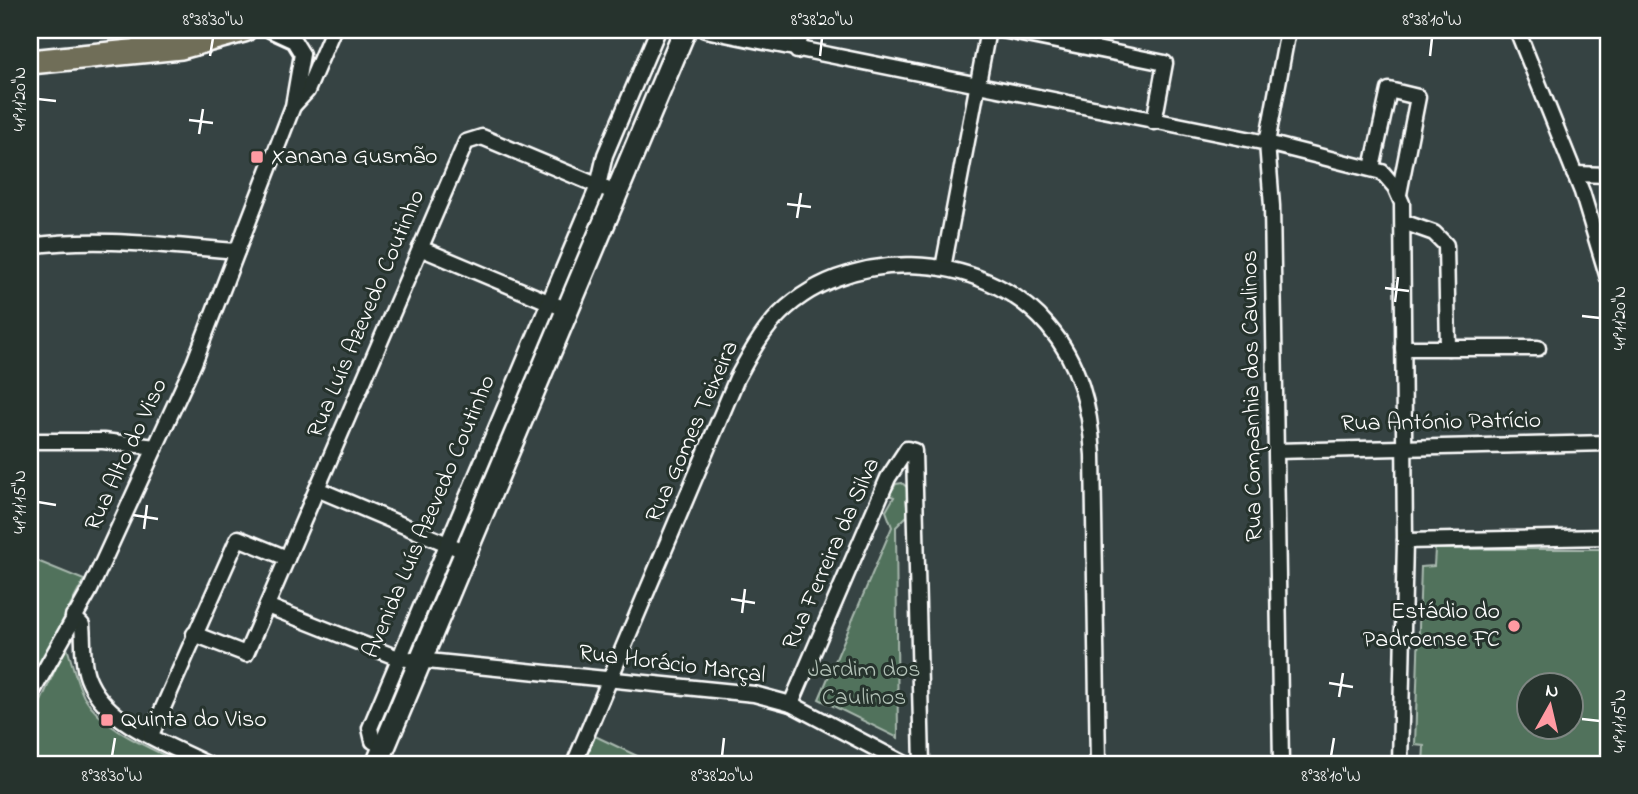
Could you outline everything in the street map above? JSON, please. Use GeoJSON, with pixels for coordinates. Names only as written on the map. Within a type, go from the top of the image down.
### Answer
{"type":"FeatureCollection","features":[{"type":"Feature","properties":{"kind":"main road"},"geometry":{"type":"LineString","coordinates":[[30,62],[181,47],[244,30]]}},
{"type":"Feature","properties":{"kind":"main road","name":"Avenida Luís Azevedo Coutinho"},"geometry":{"type":"LineString","coordinates":[[381,756],[408,659],[607,190],[685,30]]}},
{"type":"Feature","properties":{"kind":"street"},"geometry":{"type":"LineString","coordinates":[[270,30],[294,41],[302,54]]}},
{"type":"Feature","properties":{"kind":"street","name":"Rua Alto do Viso"},"geometry":{"type":"LineString","coordinates":[[30,696],[90,590],[194,363],[293,106],[302,54],[300,30]]}},
{"type":"Feature","properties":{"kind":"street","name":"Rua Alto do Viso"},"geometry":{"type":"LineString","coordinates":[[322,30],[324,46]]}},
{"type":"Feature","properties":{"kind":"street","name":"Rua Alto do Viso"},"geometry":{"type":"LineString","coordinates":[[293,106],[307,91],[332,30]]}},
{"type":"Feature","properties":{"kind":"street","name":"Avenida Luís Azevedo Coutinho"},"geometry":{"type":"LineString","coordinates":[[607,190],[605,155],[658,30]]}},
{"type":"Feature","properties":{"kind":"street"},"geometry":{"type":"LineString","coordinates":[[705,30],[797,51],[1268,144],[1372,168],[1382,172],[1399,194]]}},
{"type":"Feature","properties":{"kind":"street"},"geometry":{"type":"LineString","coordinates":[[797,51],[802,30]]}},
{"type":"Feature","properties":{"kind":"street"},"geometry":{"type":"LineString","coordinates":[[943,268],[988,30]]}},
{"type":"Feature","properties":{"kind":"street"},"geometry":{"type":"LineString","coordinates":[[1002,30],[1166,63],[1154,122]]}},
{"type":"Feature","properties":{"kind":"street","name":"Rua Companhia dos Caulinos"},"geometry":{"type":"LineString","coordinates":[[1281,764],[1272,206],[1268,144],[1288,30]]}},
{"type":"Feature","properties":{"kind":"street"},"geometry":{"type":"LineString","coordinates":[[1517,30],[1574,174],[1608,278]]}},
{"type":"Feature","properties":{"kind":"street"},"geometry":{"type":"LineString","coordinates":[[1372,168],[1389,90],[1418,97],[1399,194],[1403,222],[1405,446],[1400,764]]}},
{"type":"Feature","properties":{"kind":"street","name":"Rua Luís Azevedo Coutinho"},"geometry":{"type":"LineString","coordinates":[[194,634],[246,654],[466,142],[473,138],[491,140],[607,190]]}},
{"type":"Feature","properties":{"kind":"street"},"geometry":{"type":"LineString","coordinates":[[1574,174],[1608,175]]}},
{"type":"Feature","properties":{"kind":"street"},"geometry":{"type":"LineString","coordinates":[[1403,222],[1434,233],[1446,245],[1448,348]]}},
{"type":"Feature","properties":{"kind":"street"},"geometry":{"type":"LineString","coordinates":[[30,246],[69,240],[237,251]]}},
{"type":"Feature","properties":{"kind":"street"},"geometry":{"type":"LineString","coordinates":[[421,248],[558,306]]}},
{"type":"Feature","properties":{"kind":"street","name":"Rua Gomes Teixeira"},"geometry":{"type":"LineString","coordinates":[[574,764],[737,378],[775,319],[818,286],[839,277],[880,267],[943,268],[991,284],[1046,324],[1069,355],[1083,387],[1093,454],[1098,764]]}},
{"type":"Feature","properties":{"kind":"street"},"geometry":{"type":"LineString","coordinates":[[1403,348],[1538,348]]}},
{"type":"Feature","properties":{"kind":"street"},"geometry":{"type":"LineString","coordinates":[[30,441],[103,441],[156,447]]}},
{"type":"Feature","properties":{"kind":"street","name":"Rua António Patrício"},"geometry":{"type":"LineString","coordinates":[[1276,451],[1608,443]]}},
{"type":"Feature","properties":{"kind":"street","name":"Rua Ferreira da Silva"},"geometry":{"type":"LineString","coordinates":[[791,704],[888,478],[906,449],[914,451],[922,764]]}},
{"type":"Feature","properties":{"kind":"street"},"geometry":{"type":"LineString","coordinates":[[317,489],[455,547]]}},
{"type":"Feature","properties":{"kind":"street"},"geometry":{"type":"LineString","coordinates":[[1405,541],[1608,537]]}},
{"type":"Feature","properties":{"kind":"street"},"geometry":{"type":"LineString","coordinates":[[151,735],[238,538],[286,558]]}},
{"type":"Feature","properties":{"kind":"street","name":"Rua Horácio Marçal"},"geometry":{"type":"LineString","coordinates":[[267,606],[408,659],[754,694],[791,704],[905,764]]}},
{"type":"Feature","properties":{"kind":"street"},"geometry":{"type":"LineString","coordinates":[[73,616],[82,625],[83,656],[90,683],[111,712],[207,764]]}},
{"type":"Feature","properties":{"kind":"green space","name":"Jardim dos Caulinos"},"geometry":{"type":"Polygon","coordinates":[[[902,483],[909,489],[910,500],[906,500],[908,515],[896,527],[898,738],[819,699],[892,527],[886,511],[894,497],[889,495],[896,484],[902,483]]]}},
{"type":"Feature","properties":{"kind":"green space","name":"Estádio do Padroense FC"},"geometry":{"type":"Polygon","coordinates":[[[1435,549],[1608,549],[1608,764],[1423,764],[1424,746],[1415,745],[1421,567],[1434,566],[1435,549]]]}},
{"type":"Feature","properties":{"kind":"green space"},"geometry":{"type":"Polygon","coordinates":[[[30,558],[84,580],[30,683],[30,558]]]}},
{"type":"Feature","properties":{"kind":"green space"},"geometry":{"type":"Polygon","coordinates":[[[66,645],[81,691],[93,709],[115,729],[182,764],[30,764],[30,726],[66,645]]]}},
{"type":"Feature","properties":{"kind":"green space"},"geometry":{"type":"Polygon","coordinates":[[[595,736],[654,764],[583,764],[595,736]]]}},
{"type":"Feature","properties":{"kind":"place","name":"Xanana Gusmão"},"geometry":{"type":"Point","coordinates":[257,157]}},
{"type":"Feature","properties":{"kind":"place","name":"Estádio do Padroense FC"},"geometry":{"type":"Point","coordinates":[1514,626]}},
{"type":"Feature","properties":{"kind":"place","name":"Quinta do Viso"},"geometry":{"type":"Point","coordinates":[107,720]}}]}
